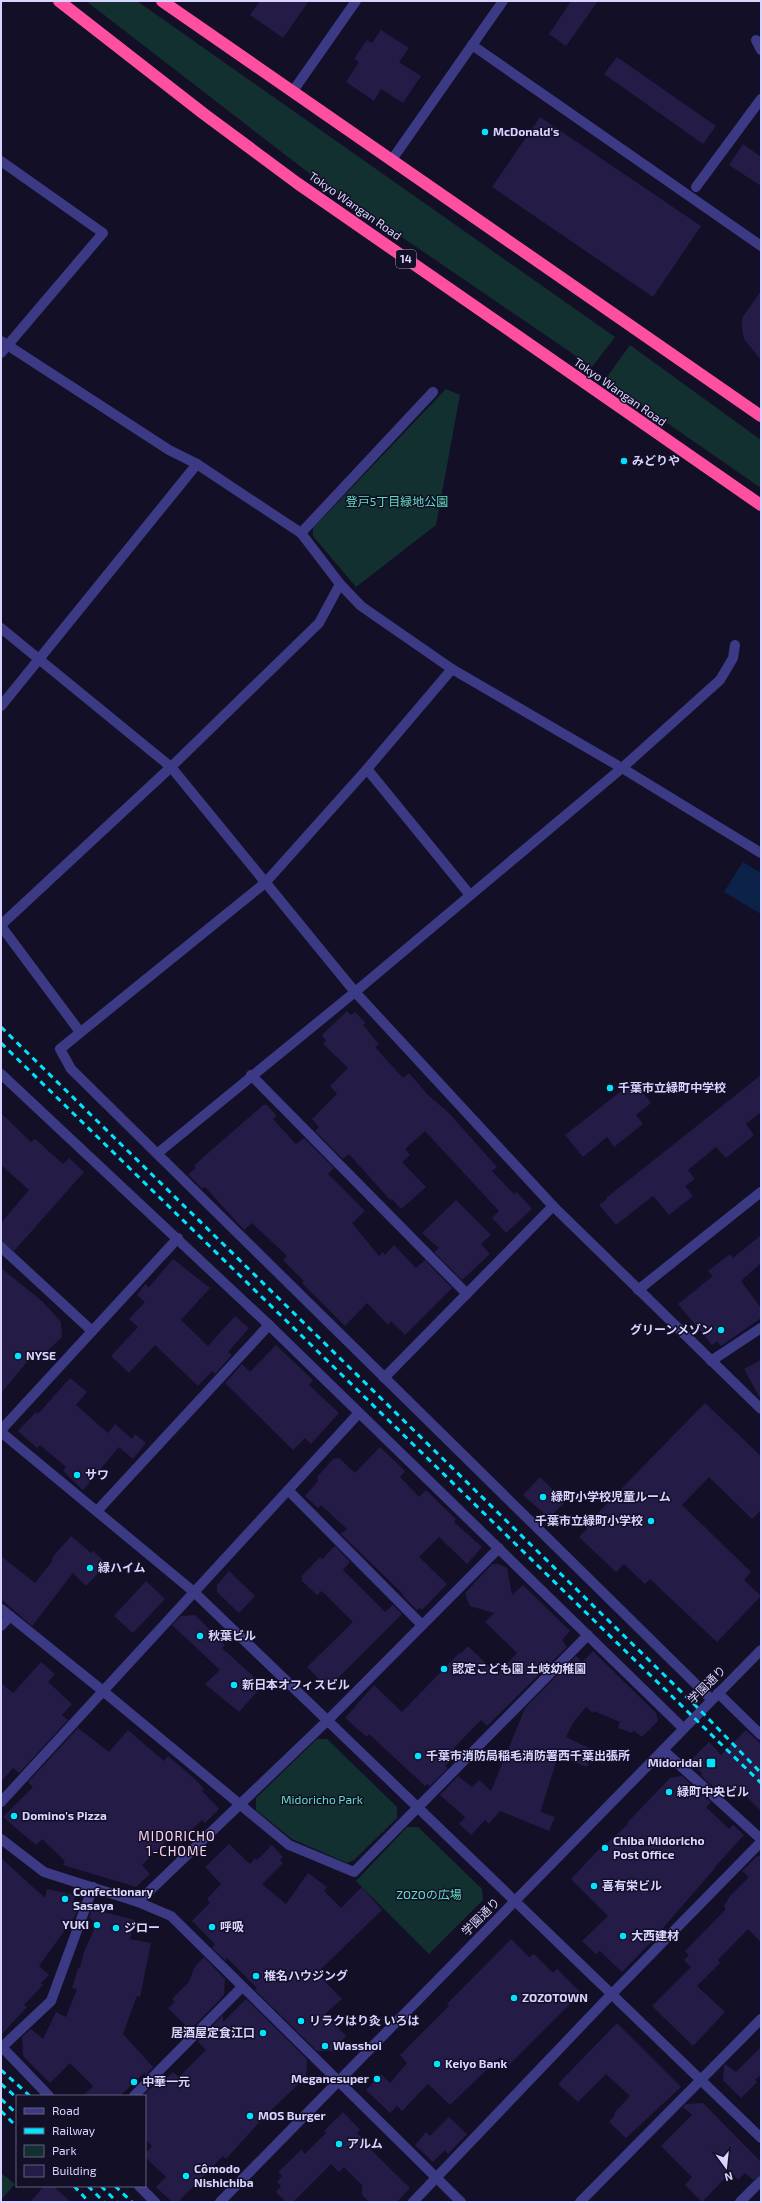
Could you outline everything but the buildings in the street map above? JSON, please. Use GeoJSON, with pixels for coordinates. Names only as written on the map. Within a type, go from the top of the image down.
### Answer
{"type":"FeatureCollection","features":[{"type":"Feature","properties":{"kind":"highway","name":"Tokyo Wangan Road"},"geometry":{"type":"LineString","coordinates":[[59,1],[204,114],[297,183],[761,505]]}},
{"type":"Feature","properties":{"kind":"highway"},"geometry":{"type":"LineString","coordinates":[[162,1],[761,416]]}},
{"type":"Feature","properties":{"kind":"street"},"geometry":{"type":"LineString","coordinates":[[293,91],[356,1]]}},
{"type":"Feature","properties":{"kind":"street"},"geometry":{"type":"LineString","coordinates":[[391,161],[503,1]]}},
{"type":"Feature","properties":{"kind":"street"},"geometry":{"type":"LineString","coordinates":[[756,40],[761,50]]}},
{"type":"Feature","properties":{"kind":"street"},"geometry":{"type":"LineString","coordinates":[[472,45],[761,246]]}},
{"type":"Feature","properties":{"kind":"street"},"geometry":{"type":"LineString","coordinates":[[696,187],[761,99]]}},
{"type":"Feature","properties":{"kind":"street"},"geometry":{"type":"LineString","coordinates":[[1,161],[103,233],[3,347],[169,450],[197,464],[301,533],[340,584],[361,606],[452,669],[622,768],[761,853]]}},
{"type":"Feature","properties":{"kind":"street"},"geometry":{"type":"LineString","coordinates":[[301,533],[433,392]]}},
{"type":"Feature","properties":{"kind":"street"},"geometry":{"type":"LineString","coordinates":[[1,706],[38,658],[197,464]]}},
{"type":"Feature","properties":{"kind":"street"},"geometry":{"type":"LineString","coordinates":[[80,1032],[1,926],[171,767],[319,624],[340,584]]}},
{"type":"Feature","properties":{"kind":"street"},"geometry":{"type":"LineString","coordinates":[[1,628],[171,767],[264,883],[355,992],[553,1206],[761,1410]]}},
{"type":"Feature","properties":{"kind":"street"},"geometry":{"type":"LineString","coordinates":[[158,1153],[251,1075],[355,992],[622,768],[720,680],[732,658],[735,645]]}},
{"type":"Feature","properties":{"kind":"street"},"geometry":{"type":"LineString","coordinates":[[452,669],[367,769],[264,883],[60,1049],[71,1069],[158,1153],[384,1378],[714,1696],[761,1735]]}},
{"type":"Feature","properties":{"kind":"street"},"geometry":{"type":"LineString","coordinates":[[367,769],[470,895]]}},
{"type":"Feature","properties":{"kind":"street"},"geometry":{"type":"LineString","coordinates":[[1,1074],[178,1238],[269,1325],[358,1414],[499,1548],[683,1728]]}},
{"type":"Feature","properties":{"kind":"street"},"geometry":{"type":"LineString","coordinates":[[251,1075],[467,1294]]}},
{"type":"Feature","properties":{"kind":"street"},"geometry":{"type":"LineString","coordinates":[[638,1290],[761,1192]]}},
{"type":"Feature","properties":{"kind":"street"},"geometry":{"type":"LineString","coordinates":[[384,1378],[553,1206]]}},
{"type":"Feature","properties":{"kind":"street"},"geometry":{"type":"LineString","coordinates":[[178,1238],[1,1431],[194,1592],[761,2138]]}},
{"type":"Feature","properties":{"kind":"street"},"geometry":{"type":"LineString","coordinates":[[1,1247],[92,1331]]}},
{"type":"Feature","properties":{"kind":"street"},"geometry":{"type":"LineString","coordinates":[[97,1511],[269,1325]]}},
{"type":"Feature","properties":{"kind":"street"},"geometry":{"type":"LineString","coordinates":[[711,1361],[761,1328]]}},
{"type":"Feature","properties":{"kind":"street"},"geometry":{"type":"LineString","coordinates":[[1,1802],[358,1414]]}},
{"type":"Feature","properties":{"kind":"street"},"geometry":{"type":"LineString","coordinates":[[288,1490],[422,1625]]}},
{"type":"Feature","properties":{"kind":"street"},"geometry":{"type":"LineString","coordinates":[[138,1902],[327,1721],[499,1548]]}},
{"type":"Feature","properties":{"kind":"street"},"geometry":{"type":"LineString","coordinates":[[1,1609],[103,1691],[289,1845],[354,1872],[588,1635]]}},
{"type":"Feature","properties":{"kind":"street"},"geometry":{"type":"LineString","coordinates":[[1,1626],[10,1616]]}},
{"type":"Feature","properties":{"kind":"street","name":"学園通り"},"geometry":{"type":"LineString","coordinates":[[220,2202],[515,1902],[714,1696],[759,1656]]}},
{"type":"Feature","properties":{"kind":"street"},"geometry":{"type":"LineString","coordinates":[[413,2202],[438,2178],[612,1994],[761,1841],[663,1750]]}},
{"type":"Feature","properties":{"kind":"street"},"geometry":{"type":"LineString","coordinates":[[1,1838],[44,1872],[138,1902],[171,1916],[461,2202]]}},
{"type":"Feature","properties":{"kind":"street"},"geometry":{"type":"LineString","coordinates":[[48,2095],[2,2047],[51,2001],[93,1887]]}},
{"type":"Feature","properties":{"kind":"street"},"geometry":{"type":"LineString","coordinates":[[135,2095],[242,1987]]}},
{"type":"Feature","properties":{"kind":"street"},"geometry":{"type":"LineString","coordinates":[[580,2202],[761,2019]]}},
{"type":"Feature","properties":{"kind":"street"},"geometry":{"type":"LineString","coordinates":[[740,2202],[761,2181]]}},
{"type":"Feature","properties":{"kind":"street"},"geometry":{"type":"LineString","coordinates":[[140,2187],[155,2202]]}},
{"type":"Feature","properties":{"kind":"green space"},"geometry":{"type":"Polygon","coordinates":[[[86,1],[137,1],[615,337],[592,367],[314,177],[86,1]]]}},
{"type":"Feature","properties":{"kind":"green space"},"geometry":{"type":"Polygon","coordinates":[[[630,345],[761,440],[761,488],[605,380],[630,345]]]}},
{"type":"Feature","properties":{"kind":"green space","name":"登戸5丁目緑地公園"},"geometry":{"type":"Polygon","coordinates":[[[446,389],[460,395],[436,525],[356,587],[313,536],[313,528],[446,389]]]}},
{"type":"Feature","properties":{"kind":"green space","name":"Midoricho Park"},"geometry":{"type":"Polygon","coordinates":[[[317,1739],[327,1739],[397,1807],[397,1818],[354,1860],[347,1863],[292,1839],[256,1810],[256,1798],[317,1739]]]}},
{"type":"Feature","properties":{"kind":"green space","name":"ZOZOの広場"},"geometry":{"type":"Polygon","coordinates":[[[407,1827],[418,1827],[482,1889],[483,1900],[429,1954],[356,1881],[407,1827]]]}},
{"type":"Feature","properties":{"kind":"green space"},"geometry":{"type":"Polygon","coordinates":[[[1,2173],[15,2184],[1,2200],[1,2173]]]}},
{"type":"Feature","properties":{"kind":"water"},"geometry":{"type":"Polygon","coordinates":[[[743,862],[761,873],[761,914],[724,892],[743,862]]]}},
{"type":"Feature","properties":{"kind":"railway"},"geometry":{"type":"LineString","coordinates":[[1,1027],[700,1710],[761,1773]]}},
{"type":"Feature","properties":{"kind":"railway"},"geometry":{"type":"LineString","coordinates":[[1,1043],[761,1783]]}},
{"type":"Feature","properties":{"kind":"railway"},"geometry":{"type":"LineString","coordinates":[[1,2070],[29,2095]]}},
{"type":"Feature","properties":{"kind":"railway"},"geometry":{"type":"LineString","coordinates":[[1,2084],[16,2097]]}},
{"type":"Feature","properties":{"kind":"railway"},"geometry":{"type":"LineString","coordinates":[[1,2099],[16,2113]]}},
{"type":"Feature","properties":{"kind":"railway"},"geometry":{"type":"LineString","coordinates":[[1,2111],[16,2126]]}},
{"type":"Feature","properties":{"kind":"railway"},"geometry":{"type":"LineString","coordinates":[[75,2187],[89,2202]]}},
{"type":"Feature","properties":{"kind":"railway"},"geometry":{"type":"LineString","coordinates":[[89,2187],[104,2202]]}},
{"type":"Feature","properties":{"kind":"railway"},"geometry":{"type":"LineString","coordinates":[[102,2187],[117,2202]]}},
{"type":"Feature","properties":{"kind":"railway"},"geometry":{"type":"LineString","coordinates":[[116,2187],[132,2202]]}},
{"type":"Feature","properties":{"kind":"place","name":"McDonald's"},"geometry":{"type":"Point","coordinates":[485,132]}},
{"type":"Feature","properties":{"kind":"place","name":"みどりや"},"geometry":{"type":"Point","coordinates":[624,461]}},
{"type":"Feature","properties":{"kind":"place","name":"千葉市立緑町中学校"},"geometry":{"type":"Point","coordinates":[610,1088]}},
{"type":"Feature","properties":{"kind":"place","name":"グリーンメゾン"},"geometry":{"type":"Point","coordinates":[721,1330]}},
{"type":"Feature","properties":{"kind":"place","name":"NYSE"},"geometry":{"type":"Point","coordinates":[18,1356]}},
{"type":"Feature","properties":{"kind":"place","name":"サワ"},"geometry":{"type":"Point","coordinates":[77,1475]}},
{"type":"Feature","properties":{"kind":"place","name":"緑町小学校児童ルーム"},"geometry":{"type":"Point","coordinates":[543,1497]}},
{"type":"Feature","properties":{"kind":"place","name":"千葉市立緑町小学校"},"geometry":{"type":"Point","coordinates":[651,1521]}},
{"type":"Feature","properties":{"kind":"place","name":"緑ハイム"},"geometry":{"type":"Point","coordinates":[90,1568]}},
{"type":"Feature","properties":{"kind":"place","name":"秋葉ビル"},"geometry":{"type":"Point","coordinates":[200,1636]}},
{"type":"Feature","properties":{"kind":"place","name":"認定こども園 土岐幼稚園"},"geometry":{"type":"Point","coordinates":[444,1669]}},
{"type":"Feature","properties":{"kind":"place","name":"新日本オフィスビル"},"geometry":{"type":"Point","coordinates":[234,1685]}},
{"type":"Feature","properties":{"kind":"place","name":"千葉市消防局稲毛消防署西千葉出張所"},"geometry":{"type":"Point","coordinates":[418,1756]}},
{"type":"Feature","properties":{"kind":"place","name":"Midoridai"},"geometry":{"type":"Point","coordinates":[711,1763]}},
{"type":"Feature","properties":{"kind":"place","name":"緑町中央ビル"},"geometry":{"type":"Point","coordinates":[669,1792]}},
{"type":"Feature","properties":{"kind":"place","name":"Domino's Pizza"},"geometry":{"type":"Point","coordinates":[14,1816]}},
{"type":"Feature","properties":{"kind":"place","name":"Chiba Midoricho Post Office"},"geometry":{"type":"Point","coordinates":[605,1848]}},
{"type":"Feature","properties":{"kind":"place","name":"喜有栄ビル"},"geometry":{"type":"Point","coordinates":[594,1886]}},
{"type":"Feature","properties":{"kind":"place","name":"Confectionary Sasaya"},"geometry":{"type":"Point","coordinates":[65,1899]}},
{"type":"Feature","properties":{"kind":"place","name":"YUKI"},"geometry":{"type":"Point","coordinates":[97,1925]}},
{"type":"Feature","properties":{"kind":"place","name":"呼吸"},"geometry":{"type":"Point","coordinates":[212,1927]}},
{"type":"Feature","properties":{"kind":"place","name":"ジロー"},"geometry":{"type":"Point","coordinates":[116,1928]}},
{"type":"Feature","properties":{"kind":"place","name":"大西建材"},"geometry":{"type":"Point","coordinates":[623,1936]}},
{"type":"Feature","properties":{"kind":"place","name":"椎名ハウジング"},"geometry":{"type":"Point","coordinates":[256,1976]}},
{"type":"Feature","properties":{"kind":"place","name":"ZOZOTOWN"},"geometry":{"type":"Point","coordinates":[514,1998]}},
{"type":"Feature","properties":{"kind":"place","name":"リラクはり灸 いろは"},"geometry":{"type":"Point","coordinates":[301,2021]}},
{"type":"Feature","properties":{"kind":"place","name":"居酒屋定食江口"},"geometry":{"type":"Point","coordinates":[263,2033]}},
{"type":"Feature","properties":{"kind":"place","name":"Wasshoi"},"geometry":{"type":"Point","coordinates":[325,2046]}},
{"type":"Feature","properties":{"kind":"place","name":"Keiyo Bank"},"geometry":{"type":"Point","coordinates":[437,2064]}},
{"type":"Feature","properties":{"kind":"place","name":"Meganesuper"},"geometry":{"type":"Point","coordinates":[377,2079]}},
{"type":"Feature","properties":{"kind":"place","name":"中華一元"},"geometry":{"type":"Point","coordinates":[134,2082]}},
{"type":"Feature","properties":{"kind":"place","name":"MOS Burger"},"geometry":{"type":"Point","coordinates":[250,2116]}},
{"type":"Feature","properties":{"kind":"place","name":"アルム"},"geometry":{"type":"Point","coordinates":[339,2144]}},
{"type":"Feature","properties":{"kind":"place","name":"Cômodo Nishichiba"},"geometry":{"type":"Point","coordinates":[186,2176]}},
{"type":"Feature","properties":{"kind":"district","name":"MIDORICHO 1-CHOME"},"geometry":{"type":"Point","coordinates":[177,1844]}}]}
